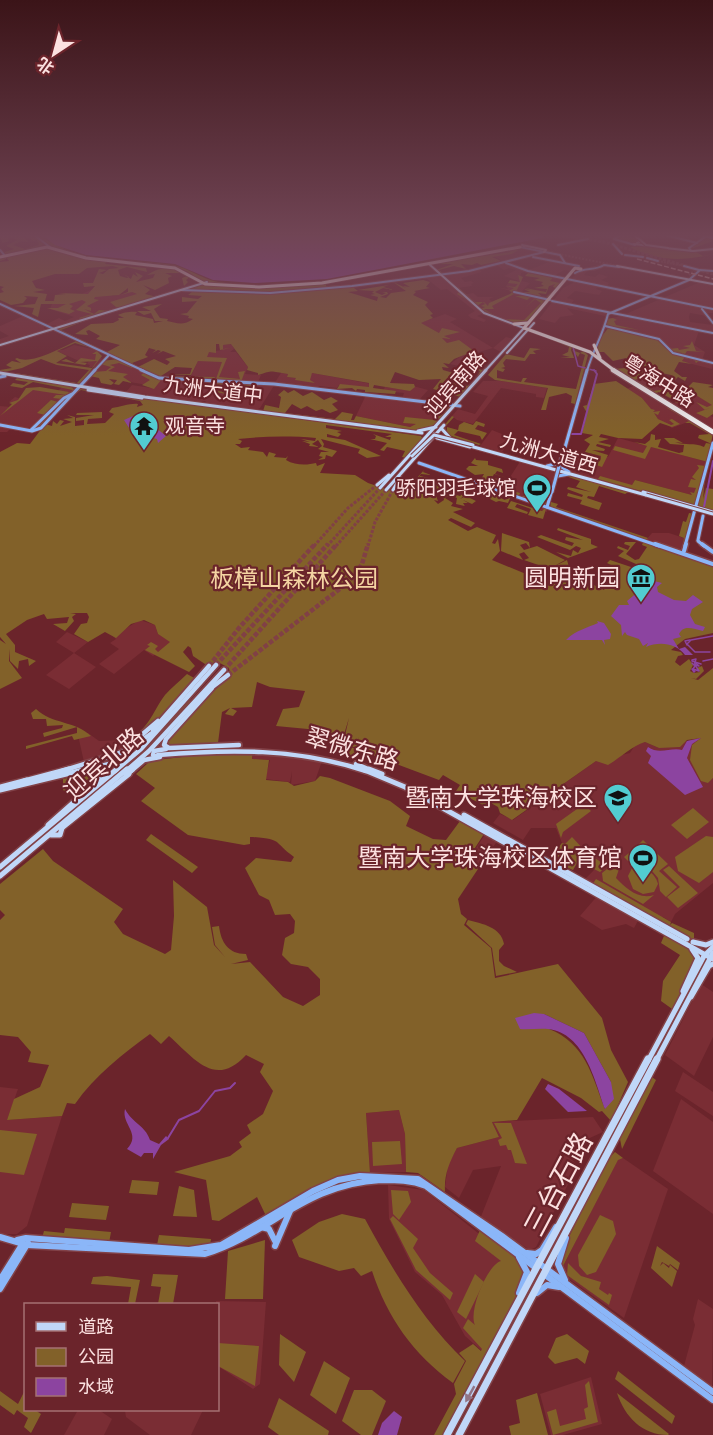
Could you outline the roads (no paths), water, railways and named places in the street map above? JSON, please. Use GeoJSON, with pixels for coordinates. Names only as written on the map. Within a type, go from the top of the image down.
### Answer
{"type":"FeatureCollection","features":[{"type":"Feature","properties":{"kind":"highway"},"geometry":{"type":"LineString","coordinates":[[549,302],[526,328],[581,348],[599,358]]}},
{"type":"Feature","properties":{"kind":"highway"},"geometry":{"type":"LineString","coordinates":[[514,324],[532,322]]}},
{"type":"Feature","properties":{"kind":"highway"},"geometry":{"type":"LineString","coordinates":[[532,322],[533,328],[539,333]]}},
{"type":"Feature","properties":{"kind":"highway"},"geometry":{"type":"LineString","coordinates":[[521,334],[539,333]]}},
{"type":"Feature","properties":{"kind":"highway"},"geometry":{"type":"LineString","coordinates":[[581,348],[593,345],[599,358]]}},
{"type":"Feature","properties":{"kind":"highway","name":"粤海中路"},"geometry":{"type":"LineString","coordinates":[[599,358],[615,371],[713,431]]}},
{"type":"Feature","properties":{"kind":"main road"},"geometry":{"type":"LineString","coordinates":[[136,305],[145,302]]}},
{"type":"Feature","properties":{"kind":"main road"},"geometry":{"type":"LineString","coordinates":[[0,346],[146,302]]}},
{"type":"Feature","properties":{"kind":"main road"},"geometry":{"type":"LineString","coordinates":[[471,302],[482,312],[526,328]]}},
{"type":"Feature","properties":{"kind":"main road"},"geometry":{"type":"LineString","coordinates":[[560,302],[713,333]]}},
{"type":"Feature","properties":{"kind":"main road"},"geometry":{"type":"LineString","coordinates":[[560,464],[593,345],[600,335],[605,318],[608,313],[638,302]]}},
{"type":"Feature","properties":{"kind":"main road"},"geometry":{"type":"LineString","coordinates":[[675,302],[713,309]]}},
{"type":"Feature","properties":{"kind":"main road"},"geometry":{"type":"LineString","coordinates":[[0,305],[97,350],[105,357],[118,360]]}},
{"type":"Feature","properties":{"kind":"main road"},"geometry":{"type":"LineString","coordinates":[[702,308],[713,323]]}},
{"type":"Feature","properties":{"kind":"main road"},"geometry":{"type":"LineString","coordinates":[[593,345],[602,336],[605,318]]}},
{"type":"Feature","properties":{"kind":"main road"},"geometry":{"type":"LineString","coordinates":[[514,324],[521,334]]}},
{"type":"Feature","properties":{"kind":"main road"},"geometry":{"type":"LineString","coordinates":[[44,325],[62,326]]}},
{"type":"Feature","properties":{"kind":"main road"},"geometry":{"type":"LineString","coordinates":[[41,332],[45,329],[44,325]]}},
{"type":"Feature","properties":{"kind":"main road"},"geometry":{"type":"LineString","coordinates":[[59,332],[58,329],[62,326]]}},
{"type":"Feature","properties":{"kind":"main road"},"geometry":{"type":"LineString","coordinates":[[605,326],[660,339],[673,353],[713,363]]}},
{"type":"Feature","properties":{"kind":"main road","name":"迎宾南路"},"geometry":{"type":"LineString","coordinates":[[379,487],[422,443],[435,433],[526,328]]}},
{"type":"Feature","properties":{"kind":"main road"},"geometry":{"type":"LineString","coordinates":[[41,332],[59,332],[105,357],[118,360],[159,378],[274,384],[458,405]]}},
{"type":"Feature","properties":{"kind":"main road"},"geometry":{"type":"LineString","coordinates":[[0,425],[31,431],[40,429],[105,357]]}},
{"type":"Feature","properties":{"kind":"main road","name":"九洲大道中"},"geometry":{"type":"LineString","coordinates":[[0,375],[79,388]]}},
{"type":"Feature","properties":{"kind":"main road","name":"九洲大道中"},"geometry":{"type":"LineString","coordinates":[[0,375],[79,388],[422,433]]}},
{"type":"Feature","properties":{"kind":"main road"},"geometry":{"type":"LineString","coordinates":[[0,425],[33,429],[85,381]]}},
{"type":"Feature","properties":{"kind":"main road"},"geometry":{"type":"LineString","coordinates":[[447,405],[453,410]]}},
{"type":"Feature","properties":{"kind":"main road"},"geometry":{"type":"LineString","coordinates":[[386,490],[411,465],[458,405]]}},
{"type":"Feature","properties":{"kind":"main road"},"geometry":{"type":"LineString","coordinates":[[352,424],[444,434],[446,438]]}},
{"type":"Feature","properties":{"kind":"main road"},"geometry":{"type":"LineString","coordinates":[[352,424],[422,436],[422,443],[426,443],[426,446]]}},
{"type":"Feature","properties":{"kind":"main road"},"geometry":{"type":"LineString","coordinates":[[417,431],[422,433]]}},
{"type":"Feature","properties":{"kind":"main road"},"geometry":{"type":"LineString","coordinates":[[406,433],[435,433],[521,459]]}},
{"type":"Feature","properties":{"kind":"main road"},"geometry":{"type":"LineString","coordinates":[[435,433],[521,459]]}},
{"type":"Feature","properties":{"kind":"main road"},"geometry":{"type":"LineString","coordinates":[[402,465],[416,459],[435,433]]}},
{"type":"Feature","properties":{"kind":"main road"},"geometry":{"type":"LineString","coordinates":[[426,446],[435,440],[446,438]]}},
{"type":"Feature","properties":{"kind":"main road"},"geometry":{"type":"LineString","coordinates":[[698,540],[700,510],[713,443]]}},
{"type":"Feature","properties":{"kind":"main road"},"geometry":{"type":"LineString","coordinates":[[548,508],[565,446]]}},
{"type":"Feature","properties":{"kind":"main road"},"geometry":{"type":"LineString","coordinates":[[416,459],[548,508],[713,564]]}},
{"type":"Feature","properties":{"kind":"main road","name":"九洲大道西"},"geometry":{"type":"LineString","coordinates":[[521,459],[700,510]]}},
{"type":"Feature","properties":{"kind":"main road"},"geometry":{"type":"LineString","coordinates":[[548,467],[560,464]]}},
{"type":"Feature","properties":{"kind":"main road"},"geometry":{"type":"LineString","coordinates":[[560,464],[569,473]]}},
{"type":"Feature","properties":{"kind":"main road"},"geometry":{"type":"LineString","coordinates":[[548,467],[557,475]]}},
{"type":"Feature","properties":{"kind":"main road"},"geometry":{"type":"LineString","coordinates":[[393,490],[405,471]]}},
{"type":"Feature","properties":{"kind":"main road"},"geometry":{"type":"LineString","coordinates":[[557,475],[569,473]]}},
{"type":"Feature","properties":{"kind":"main road"},"geometry":{"type":"LineString","coordinates":[[552,494],[557,475]]}},
{"type":"Feature","properties":{"kind":"main road"},"geometry":{"type":"LineString","coordinates":[[632,490],[700,510]]}},
{"type":"Feature","properties":{"kind":"main road"},"geometry":{"type":"LineString","coordinates":[[684,551],[687,538],[700,510]]}},
{"type":"Feature","properties":{"kind":"main road"},"geometry":{"type":"LineString","coordinates":[[687,538],[698,540],[713,552]]}},
{"type":"Feature","properties":{"kind":"main road"},"geometry":{"type":"LineString","coordinates":[[687,538],[692,543],[698,540]]}},
{"type":"Feature","properties":{"kind":"main road"},"geometry":{"type":"LineString","coordinates":[[675,551],[684,551],[688,555]]}},
{"type":"Feature","properties":{"kind":"main road","name":"迎宾北路"},"geometry":{"type":"LineString","coordinates":[[0,867],[109,777],[216,665]]}},
{"type":"Feature","properties":{"kind":"main road"},"geometry":{"type":"LineString","coordinates":[[124,750],[186,698],[209,666]]}},
{"type":"Feature","properties":{"kind":"main road","name":"迎宾北路"},"geometry":{"type":"LineString","coordinates":[[0,876],[149,751],[224,670]]}},
{"type":"Feature","properties":{"kind":"main road"},"geometry":{"type":"LineString","coordinates":[[184,712],[228,675]]}},
{"type":"Feature","properties":{"kind":"main road"},"geometry":{"type":"LineString","coordinates":[[167,747],[165,740],[213,688]]}},
{"type":"Feature","properties":{"kind":"main road"},"geometry":{"type":"LineString","coordinates":[[0,788],[117,759],[138,748],[180,705]]}},
{"type":"Feature","properties":{"kind":"main road"},"geometry":{"type":"LineString","coordinates":[[75,818],[118,781],[191,709]]}},
{"type":"Feature","properties":{"kind":"main road"},"geometry":{"type":"LineString","coordinates":[[167,747],[163,740],[173,728]]}},
{"type":"Feature","properties":{"kind":"main road"},"geometry":{"type":"LineString","coordinates":[[118,781],[157,755],[153,754],[155,750],[167,747],[239,745]]}},
{"type":"Feature","properties":{"kind":"main road","name":"翠微东路"},"geometry":{"type":"LineString","coordinates":[[157,755],[239,745],[264,747],[339,759],[401,781],[711,954]]}},
{"type":"Feature","properties":{"kind":"main road","name":"翠微东路"},"geometry":{"type":"LineString","coordinates":[[157,755],[264,747],[333,760],[395,782],[670,934],[711,954]]}},
{"type":"Feature","properties":{"kind":"main road"},"geometry":{"type":"LineString","coordinates":[[17,784],[93,770],[118,763],[120,759],[117,759]]}},
{"type":"Feature","properties":{"kind":"main road"},"geometry":{"type":"LineString","coordinates":[[17,784],[34,777],[117,759]]}},
{"type":"Feature","properties":{"kind":"main road"},"geometry":{"type":"LineString","coordinates":[[44,840],[51,835],[60,835],[60,831],[65,826],[149,759]]}},
{"type":"Feature","properties":{"kind":"main road"},"geometry":{"type":"LineString","coordinates":[[93,770],[99,770],[102,777]]}},
{"type":"Feature","properties":{"kind":"main road"},"geometry":{"type":"LineString","coordinates":[[87,793],[102,777]]}},
{"type":"Feature","properties":{"kind":"main road"},"geometry":{"type":"LineString","coordinates":[[26,846],[102,777]]}},
{"type":"Feature","properties":{"kind":"main road"},"geometry":{"type":"LineString","coordinates":[[66,810],[109,777]]}},
{"type":"Feature","properties":{"kind":"main road"},"geometry":{"type":"LineString","coordinates":[[670,934],[698,954],[683,1002]]}},
{"type":"Feature","properties":{"kind":"main road"},"geometry":{"type":"LineString","coordinates":[[693,942],[706,945],[713,942]]}},
{"type":"Feature","properties":{"kind":"main road","name":"三台石路"},"geometry":{"type":"LineString","coordinates":[[459,1435],[566,1223],[683,1002],[711,954]]}},
{"type":"Feature","properties":{"kind":"main road"},"geometry":{"type":"LineString","coordinates":[[683,1002],[695,992],[709,966],[713,964]]}},
{"type":"Feature","properties":{"kind":"main road"},"geometry":{"type":"LineString","coordinates":[[27,1241],[206,1249],[221,1245],[314,1191],[338,1180],[360,1176],[410,1177],[426,1182],[531,1255],[536,1254],[553,1230],[566,1223]]}},
{"type":"Feature","properties":{"kind":"main road"},"geometry":{"type":"LineString","coordinates":[[0,1237],[206,1254],[225,1248],[315,1195],[349,1182],[370,1179],[410,1180],[426,1186],[542,1269],[713,1400]]}},
{"type":"Feature","properties":{"kind":"main road"},"geometry":{"type":"LineString","coordinates":[[260,1227],[269,1229],[275,1243],[291,1209]]}},
{"type":"Feature","properties":{"kind":"main road"},"geometry":{"type":"LineString","coordinates":[[566,1223],[556,1267],[567,1288]]}},
{"type":"Feature","properties":{"kind":"main road"},"geometry":{"type":"LineString","coordinates":[[0,1280],[27,1241]]}},
{"type":"Feature","properties":{"kind":"main road"},"geometry":{"type":"LineString","coordinates":[[0,1288],[27,1241]]}},
{"type":"Feature","properties":{"kind":"main road"},"geometry":{"type":"LineString","coordinates":[[505,1244],[523,1261],[527,1274],[510,1310],[505,1330]]}},
{"type":"Feature","properties":{"kind":"main road"},"geometry":{"type":"LineString","coordinates":[[519,1248],[542,1269]]}},
{"type":"Feature","properties":{"kind":"main road","name":"三台石路"},"geometry":{"type":"LineString","coordinates":[[447,1435],[505,1330],[542,1269]]}},
{"type":"Feature","properties":{"kind":"main road"},"geometry":{"type":"LineString","coordinates":[[506,1345],[542,1287],[552,1285],[567,1288],[713,1392]]}},
{"type":"Feature","properties":{"kind":"water"},"geometry":{"type":"Polygon","coordinates":[[[133,416],[147,421],[166,436],[158,443],[157,439],[131,431],[124,420],[133,416]]]}},
{"type":"Feature","properties":{"kind":"water"},"geometry":{"type":"Polygon","coordinates":[[[647,580],[654,581],[662,583],[657,587],[658,592],[674,600],[686,601],[693,595],[703,602],[692,609],[690,615],[695,624],[705,627],[703,631],[686,628],[679,634],[681,637],[673,639],[679,649],[685,647],[693,655],[685,655],[677,648],[667,644],[646,647],[648,643],[643,646],[639,639],[625,632],[622,636],[621,625],[611,616],[619,605],[629,605],[627,601],[647,580]]]}},
{"type":"Feature","properties":{"kind":"water"},"geometry":{"type":"Polygon","coordinates":[[[597,621],[604,623],[611,634],[610,639],[604,640],[605,645],[602,640],[566,640],[598,623],[597,621]]]}},
{"type":"Feature","properties":{"kind":"water"},"geometry":{"type":"Polygon","coordinates":[[[701,738],[692,744],[687,758],[703,787],[685,795],[648,763],[651,756],[646,751],[648,747],[661,751],[682,750],[687,741],[701,738]]]}},
{"type":"Feature","properties":{"kind":"water"},"geometry":{"type":"Polygon","coordinates":[[[534,1013],[544,1014],[584,1033],[611,1082],[614,1099],[605,1109],[587,1060],[571,1039],[561,1032],[548,1029],[520,1029],[515,1018],[534,1013]]]}},
{"type":"Feature","properties":{"kind":"water"},"geometry":{"type":"Polygon","coordinates":[[[548,1084],[559,1089],[587,1111],[568,1112],[545,1089],[548,1084]]]}},
{"type":"Feature","properties":{"kind":"water"},"geometry":{"type":"Polygon","coordinates":[[[125,1109],[150,1140],[159,1144],[166,1136],[169,1139],[161,1145],[153,1159],[153,1153],[144,1153],[141,1157],[127,1149],[131,1144],[132,1134],[125,1109]]]}},
{"type":"Feature","properties":{"kind":"water"},"geometry":{"type":"Polygon","coordinates":[[[394,1411],[402,1417],[397,1435],[378,1435],[382,1423],[394,1411]]]}},
{"type":"Feature","properties":{"kind":"waterway"},"geometry":{"type":"LineString","coordinates":[[573,347],[578,366],[594,371]]}},
{"type":"Feature","properties":{"kind":"waterway"},"geometry":{"type":"LineString","coordinates":[[572,434],[581,434],[597,374],[594,371]]}},
{"type":"Feature","properties":{"kind":"waterway"},"geometry":{"type":"LineString","coordinates":[[704,507],[713,461]]}},
{"type":"Feature","properties":{"kind":"waterway"},"geometry":{"type":"LineString","coordinates":[[710,652],[695,652],[687,644],[691,640],[713,636]]}},
{"type":"Feature","properties":{"kind":"waterway"},"geometry":{"type":"LineString","coordinates":[[687,645],[685,641],[690,640]]}},
{"type":"Feature","properties":{"kind":"waterway"},"geometry":{"type":"LineString","coordinates":[[696,659],[695,662],[692,661],[692,660],[696,659]]}},
{"type":"Feature","properties":{"kind":"waterway"},"geometry":{"type":"LineString","coordinates":[[703,661],[713,659]]}},
{"type":"Feature","properties":{"kind":"waterway"},"geometry":{"type":"LineString","coordinates":[[695,662],[701,664]]}},
{"type":"Feature","properties":{"kind":"waterway"},"geometry":{"type":"LineString","coordinates":[[695,662],[699,666],[695,665]]}},
{"type":"Feature","properties":{"kind":"waterway"},"geometry":{"type":"LineString","coordinates":[[692,663],[695,666],[693,669],[699,671],[695,665]]}},
{"type":"Feature","properties":{"kind":"waterway"},"geometry":{"type":"LineString","coordinates":[[692,669],[695,671],[694,672],[692,669]]}},
{"type":"Feature","properties":{"kind":"waterway"},"geometry":{"type":"LineString","coordinates":[[168,1138],[179,1120],[199,1111],[215,1091],[230,1088],[235,1083]]}},
{"type":"Feature","properties":{"kind":"tunnel"},"geometry":{"type":"LineString","coordinates":[[314,546],[348,508],[377,485]]}},
{"type":"Feature","properties":{"kind":"tunnel"},"geometry":{"type":"LineString","coordinates":[[327,546],[380,488]]}},
{"type":"Feature","properties":{"kind":"tunnel"},"geometry":{"type":"LineString","coordinates":[[336,546],[386,490]]}},
{"type":"Feature","properties":{"kind":"tunnel"},"geometry":{"type":"LineString","coordinates":[[368,546],[375,522],[393,490]]}},
{"type":"Feature","properties":{"kind":"tunnel"},"geometry":{"type":"LineString","coordinates":[[209,666],[239,628],[315,544]]}},
{"type":"Feature","properties":{"kind":"tunnel"},"geometry":{"type":"LineString","coordinates":[[216,665],[328,544]]}},
{"type":"Feature","properties":{"kind":"tunnel"},"geometry":{"type":"LineString","coordinates":[[224,670],[337,544]]}},
{"type":"Feature","properties":{"kind":"tunnel"},"geometry":{"type":"LineString","coordinates":[[228,675],[350,581],[362,564],[368,544]]}},
{"type":"Feature","properties":{"kind":"tunnel"},"geometry":{"type":"LineString","coordinates":[[117,762],[156,755]]}},
{"type":"Feature","properties":{"kind":"place","name":"观音寺"},"geometry":{"type":"Point","coordinates":[144,452]}},
{"type":"Feature","properties":{"kind":"place","name":"骄阳羽毛球馆"},"geometry":{"type":"Point","coordinates":[537,514]}},
{"type":"Feature","properties":{"kind":"place","name":"圆明新园"},"geometry":{"type":"Point","coordinates":[641,604]}},
{"type":"Feature","properties":{"kind":"place","name":"暨南大学珠海校区"},"geometry":{"type":"Point","coordinates":[618,824]}},
{"type":"Feature","properties":{"kind":"place","name":"暨南大学珠海校区体育馆"},"geometry":{"type":"Point","coordinates":[643,884]}},
{"type":"Feature","properties":{"kind":"park label","name":"板樟山森林公园"},"geometry":{"type":"Point","coordinates":[294,579]}}]}
